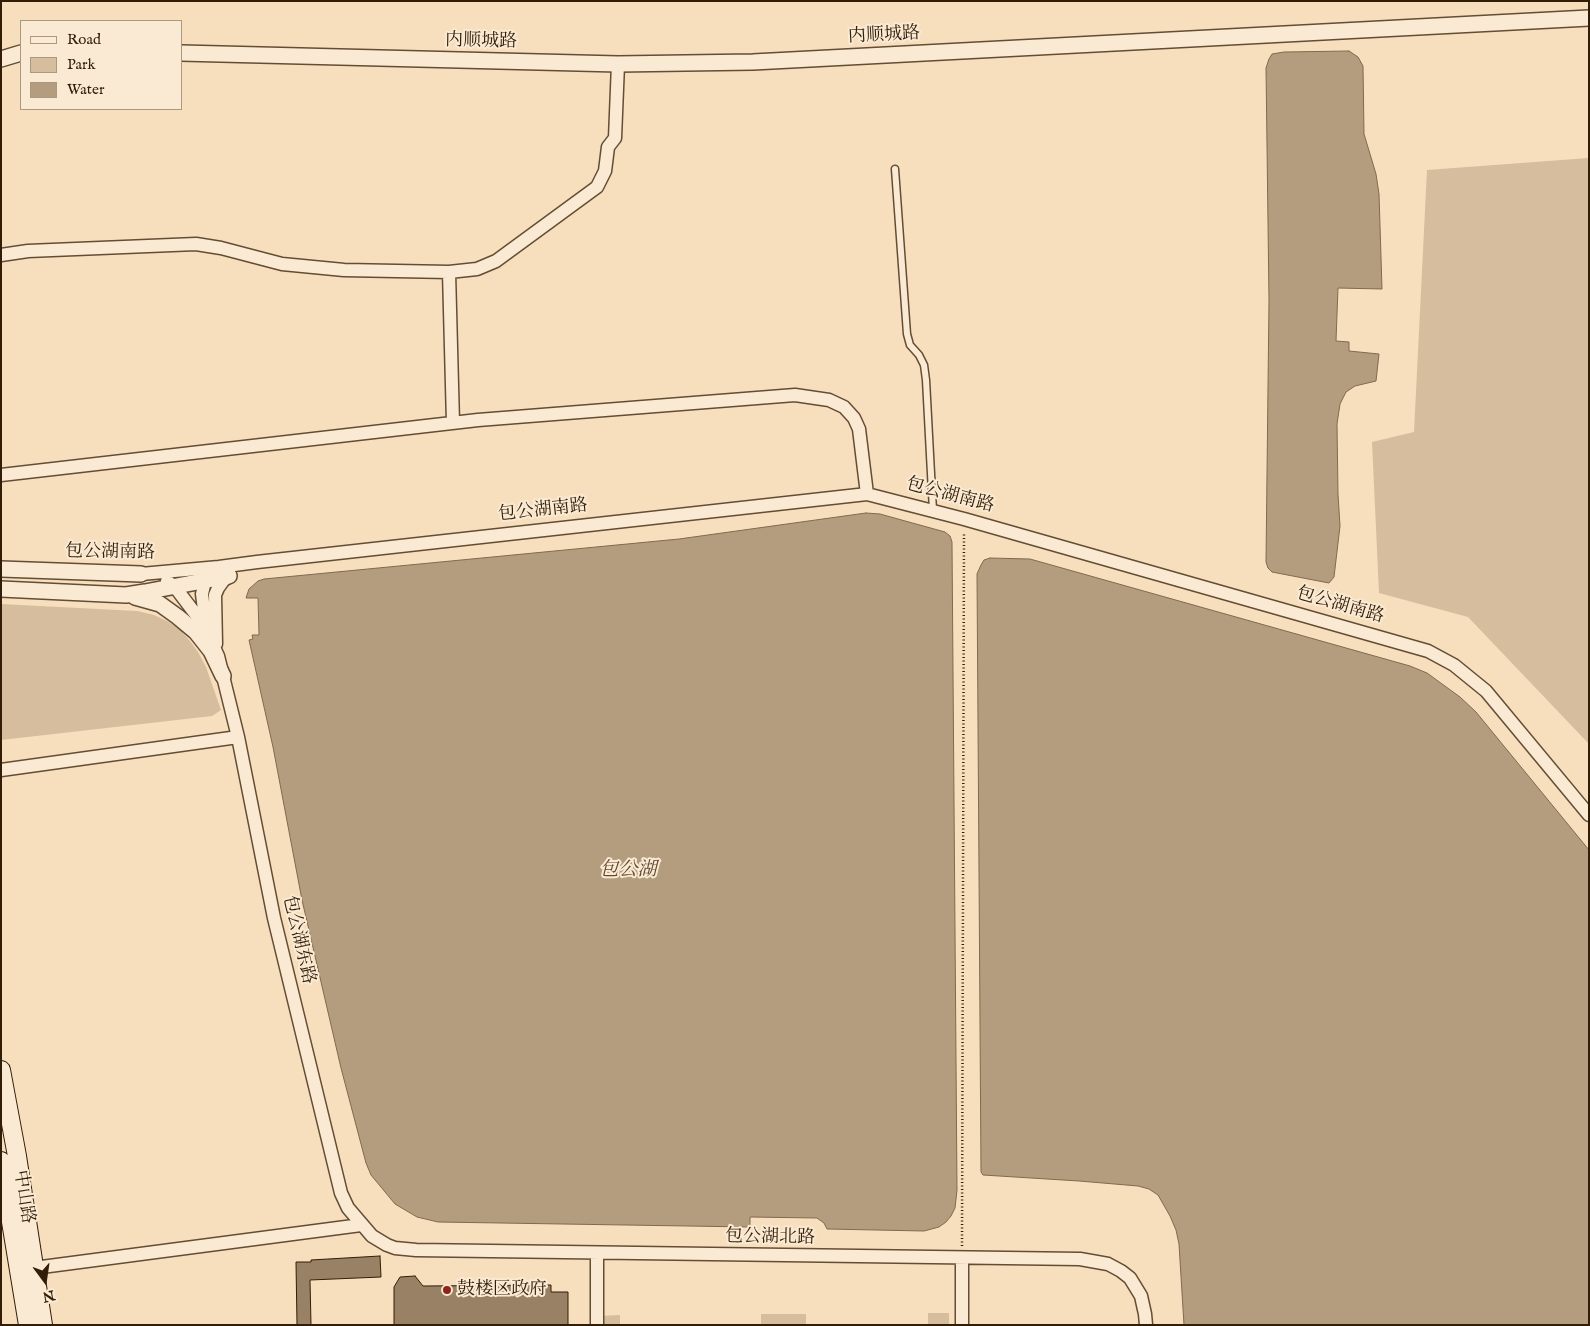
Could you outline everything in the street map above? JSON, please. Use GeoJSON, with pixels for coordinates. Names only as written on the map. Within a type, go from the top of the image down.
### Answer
{"type":"FeatureCollection","features":[{"type":"Feature","properties":{"kind":"main road","name":"中山路"},"geometry":{"type":"LineString","coordinates":[[1,1070],[43,1325]]}},
{"type":"Feature","properties":{"kind":"main road","name":"中山路"},"geometry":{"type":"LineString","coordinates":[[1,1161],[28,1325]]}},
{"type":"Feature","properties":{"kind":"street","name":"内顺城路"},"geometry":{"type":"LineString","coordinates":[[182,53],[618,64],[754,62],[1589,18]]}},
{"type":"Feature","properties":{"kind":"street"},"geometry":{"type":"LineString","coordinates":[[1,59],[20,52]]}},
{"type":"Feature","properties":{"kind":"street"},"geometry":{"type":"LineString","coordinates":[[1,255],[28,251],[196,244],[291,265],[344,270],[449,272],[477,269],[496,261],[597,187],[605,171],[608,147],[615,138],[618,64]]}},
{"type":"Feature","properties":{"kind":"street"},"geometry":{"type":"LineString","coordinates":[[449,272],[453,423]]}},
{"type":"Feature","properties":{"kind":"street"},"geometry":{"type":"LineString","coordinates":[[1,475],[453,423],[795,395],[829,400],[844,407],[854,418],[859,429],[867,494]]}},
{"type":"Feature","properties":{"kind":"street","name":"包公湖南路"},"geometry":{"type":"LineString","coordinates":[[1,569],[141,574],[224,572],[235,571],[258,562],[867,494],[964,519],[1428,651],[1454,665],[1486,691],[1589,815]]}},
{"type":"Feature","properties":{"kind":"street"},"geometry":{"type":"LineString","coordinates":[[214,654],[215,596],[223,581],[224,572]]}},
{"type":"Feature","properties":{"kind":"street","name":"包公湖南路"},"geometry":{"type":"LineString","coordinates":[[126,595],[204,581],[224,572]]}},
{"type":"Feature","properties":{"kind":"street"},"geometry":{"type":"LineString","coordinates":[[141,574],[166,580],[175,587],[207,632]]}},
{"type":"Feature","properties":{"kind":"street"},"geometry":{"type":"LineString","coordinates":[[204,581],[202,601],[207,632],[224,676]]}},
{"type":"Feature","properties":{"kind":"street","name":"包公湖南路"},"geometry":{"type":"LineString","coordinates":[[1,589],[126,595],[143,598],[160,604],[178,617],[196,632],[214,654]]}},
{"type":"Feature","properties":{"kind":"street","name":"包公湖东路"},"geometry":{"type":"LineString","coordinates":[[224,676],[274,918],[340,1193],[348,1208],[362,1225]]}},
{"type":"Feature","properties":{"kind":"street"},"geometry":{"type":"LineString","coordinates":[[1,770],[238,737]]}},
{"type":"Feature","properties":{"kind":"street"},"geometry":{"type":"LineString","coordinates":[[34,1268],[362,1225]]}},
{"type":"Feature","properties":{"kind":"street","name":"包公湖北路"},"geometry":{"type":"LineString","coordinates":[[362,1225],[372,1236],[387,1245],[416,1250],[1080,1259],[1108,1264],[1126,1274],[1138,1289],[1144,1305],[1146,1325]]}},
{"type":"Feature","properties":{"kind":"street"},"geometry":{"type":"LineString","coordinates":[[597,1253],[597,1325]]}},
{"type":"Feature","properties":{"kind":"street"},"geometry":{"type":"LineString","coordinates":[[962,1258],[962,1325]]}},
{"type":"Feature","properties":{"kind":"lane"},"geometry":{"type":"LineString","coordinates":[[895,169],[907,334],[910,345],[919,355],[924,365],[926,380],[933,512]]}},
{"type":"Feature","properties":{"kind":"path"},"geometry":{"type":"LineString","coordinates":[[962,1258],[964,519]]}},
{"type":"Feature","properties":{"kind":"green space"},"geometry":{"type":"Polygon","coordinates":[[[1589,158],[1589,744],[1468,617],[1379,593],[1372,442],[1414,432],[1427,170],[1589,158]]]}},
{"type":"Feature","properties":{"kind":"green space"},"geometry":{"type":"Polygon","coordinates":[[[1,604],[137,611],[154,615],[167,621],[180,630],[198,652],[206,667],[221,710],[212,716],[1,740],[1,604]]]}},
{"type":"Feature","properties":{"kind":"green space"},"geometry":{"type":"Polygon","coordinates":[[[928,1313],[949,1313],[949,1325],[928,1325],[928,1313]]]}},
{"type":"Feature","properties":{"kind":"green space"},"geometry":{"type":"Polygon","coordinates":[[[761,1314],[806,1314],[806,1325],[761,1325],[761,1314]]]}},
{"type":"Feature","properties":{"kind":"green space"},"geometry":{"type":"Polygon","coordinates":[[[620,1315],[620,1325],[598,1325],[599,1316],[620,1315]]]}},
{"type":"Feature","properties":{"kind":"water"},"geometry":{"type":"Polygon","coordinates":[[[1349,51],[1358,57],[1363,66],[1364,134],[1376,174],[1379,194],[1382,289],[1338,288],[1336,341],[1349,342],[1349,351],[1379,354],[1376,381],[1355,386],[1346,392],[1340,404],[1337,424],[1340,526],[1334,577],[1329,583],[1272,572],[1266,562],[1269,300],[1266,68],[1272,54],[1284,52],[1349,51]]]}},
{"type":"Feature","properties":{"kind":"water","name":"包公湖"},"geometry":{"type":"Polygon","coordinates":[[[866,513],[880,514],[945,532],[950,536],[952,542],[957,1190],[955,1208],[951,1216],[939,1227],[924,1231],[827,1229],[824,1223],[817,1218],[750,1217],[750,1227],[438,1222],[417,1217],[395,1204],[371,1175],[366,1163],[341,1068],[302,900],[273,747],[249,640],[253,639],[252,635],[259,635],[258,598],[246,598],[249,589],[258,581],[264,579],[679,539],[866,513]]]}},
{"type":"Feature","properties":{"kind":"water"},"geometry":{"type":"Polygon","coordinates":[[[990,558],[1030,559],[1410,666],[1427,673],[1460,697],[1476,712],[1589,850],[1589,1325],[1184,1325],[1179,1244],[1170,1216],[1158,1195],[1149,1189],[1138,1186],[983,1175],[981,1172],[977,574],[984,560],[990,558]]]}},
{"type":"Feature","properties":{"kind":"building"},"geometry":{"type":"Polygon","coordinates":[[[380,1256],[381,1277],[310,1280],[311,1325],[297,1325],[296,1262],[380,1256]]]}},
{"type":"Feature","properties":{"kind":"building"},"geometry":{"type":"Polygon","coordinates":[[[415,1276],[423,1286],[551,1285],[551,1292],[568,1292],[568,1325],[394,1325],[394,1287],[400,1277],[415,1276]]]}},
{"type":"Feature","properties":{"kind":"place","name":"鼓楼区政府"},"geometry":{"type":"Point","coordinates":[447,1290]}}]}
